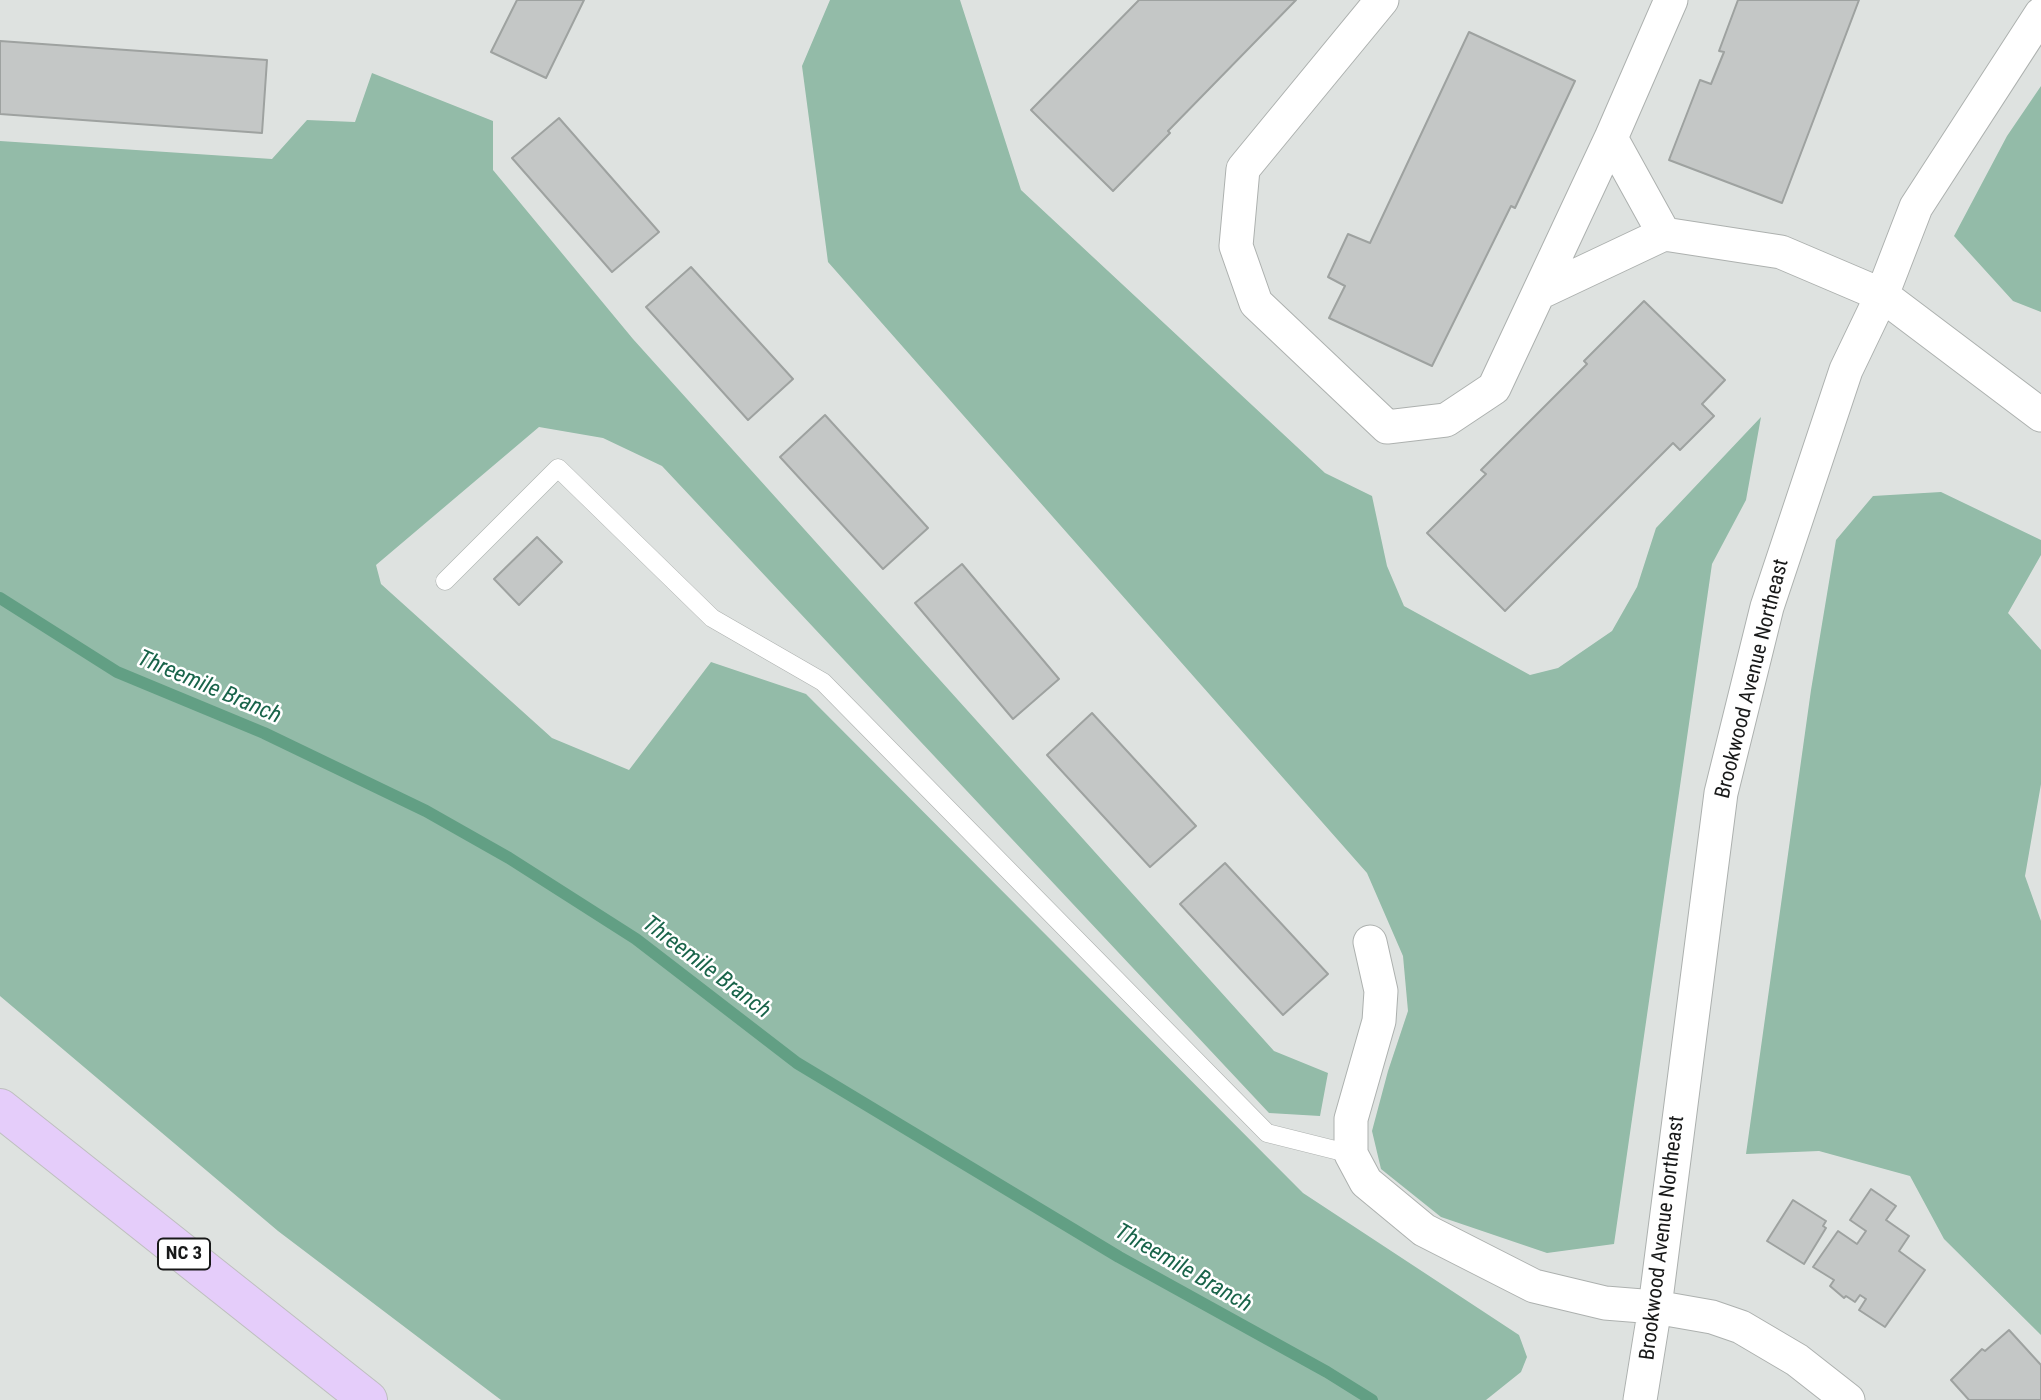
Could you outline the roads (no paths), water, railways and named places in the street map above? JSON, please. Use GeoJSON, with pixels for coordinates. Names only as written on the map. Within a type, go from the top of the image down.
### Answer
{"type":"FeatureCollection","features":[{"type":"Feature","properties":{"kind":"main road","name":"NC 3"},"geometry":{"type":"LineString","coordinates":[[0,1108],[368,1400]]}},
{"type":"Feature","properties":{"kind":"street"},"geometry":{"type":"LineString","coordinates":[[1382,0],[1242,169],[1236,246],[1256,303],[1387,427],[1446,420],[1494,388],[1611,138],[1671,0]]}},
{"type":"Feature","properties":{"kind":"street","name":"Brookwood Avenue Northeast"},"geometry":{"type":"LineString","coordinates":[[1640,1400],[1655,1307],[1721,793],[1768,607],[1846,370],[1882,295],[1916,207],[2041,14]]}},
{"type":"Feature","properties":{"kind":"street"},"geometry":{"type":"LineString","coordinates":[[1611,138],[1664,234]]}},
{"type":"Feature","properties":{"kind":"street"},"geometry":{"type":"LineString","coordinates":[[1539,293],[1664,234],[1781,252],[1882,295],[2041,415]]}},
{"type":"Feature","properties":{"kind":"street"},"geometry":{"type":"LineString","coordinates":[[1370,942],[1381,991],[1379,1021],[1351,1119],[1351,1154],[1366,1182],[1423,1230],[1534,1286],[1605,1303],[1655,1307],[1712,1317],[1741,1327],[1797,1360],[1848,1400]]}},
{"type":"Feature","properties":{"kind":"lane"},"geometry":{"type":"LineString","coordinates":[[444,580],[558,468],[712,618],[823,682],[1267,1133],[1351,1154]]}},
{"type":"Feature","properties":{"kind":"waterway","name":"Threemile Branch"},"geometry":{"type":"LineString","coordinates":[[0,598],[117,672],[264,733],[426,811],[509,858],[636,939],[797,1063],[1119,1257],[1327,1372],[1372,1400]]}}]}
